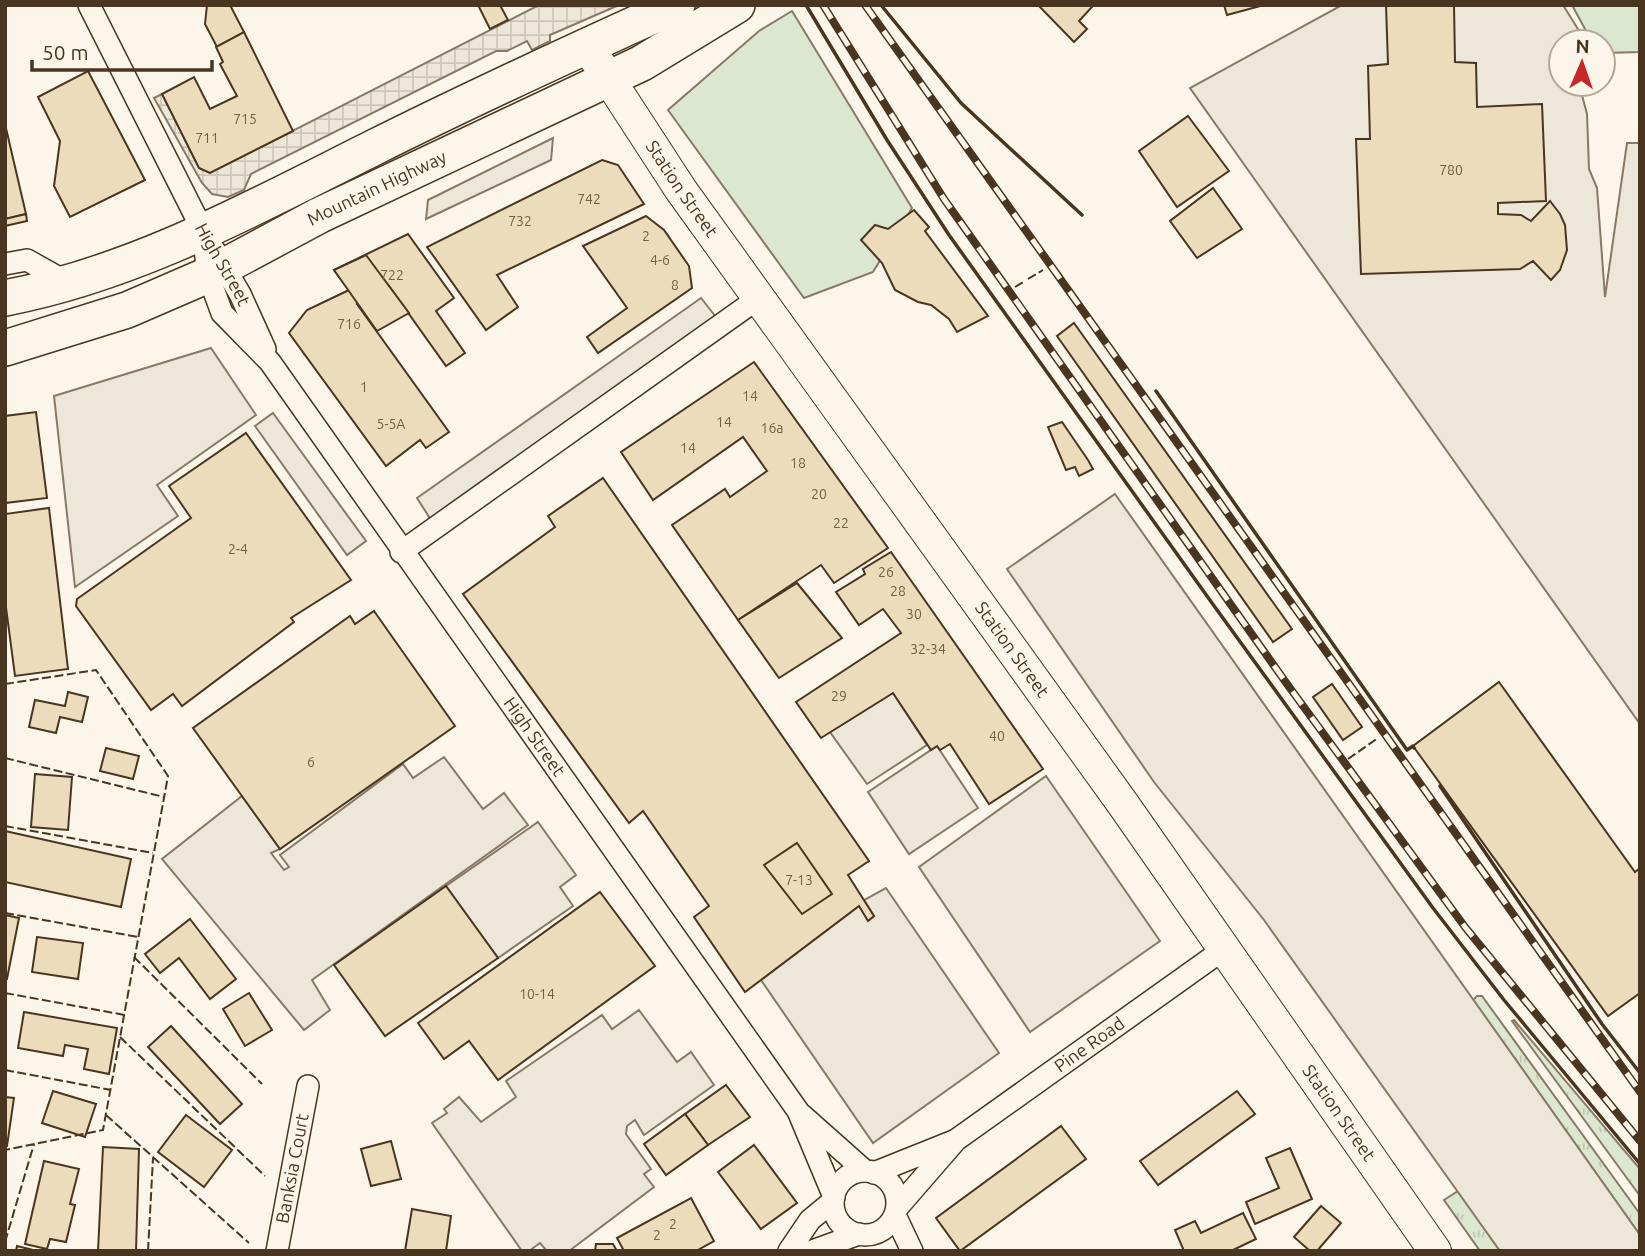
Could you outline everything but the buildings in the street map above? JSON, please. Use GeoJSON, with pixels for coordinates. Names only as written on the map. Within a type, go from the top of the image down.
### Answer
{"type":"FeatureCollection","features":[{"type":"Feature","properties":{"kind":"main road","name":"Mountain Highway"},"geometry":{"type":"LineString","coordinates":[[5,348],[116,314],[216,271],[320,215],[642,63],[737,5]]}},
{"type":"Feature","properties":{"kind":"main road","name":"Mountain Highway"},"geometry":{"type":"LineString","coordinates":[[5,298],[68,283],[138,259],[203,231],[437,116],[667,8]]}},
{"type":"Feature","properties":{"kind":"main road","name":"Station Street"},"geometry":{"type":"LineString","coordinates":[[588,47],[681,190],[1224,949],[1435,1251]]}},
{"type":"Feature","properties":{"kind":"street","name":"High Street"},"geometry":{"type":"LineString","coordinates":[[89,5],[203,231],[216,271],[240,294],[270,362],[401,552],[798,1111],[833,1199]]}},
{"type":"Feature","properties":{"kind":"street"},"geometry":{"type":"LineString","coordinates":[[5,264],[27,260],[68,283]]}},
{"type":"Feature","properties":{"kind":"street"},"geometry":{"type":"LineString","coordinates":[[401,552],[760,297]]}},
{"type":"Feature","properties":{"kind":"street","name":"Pine Road"},"geometry":{"type":"LineString","coordinates":[[896,1211],[956,1140],[1224,949]]}},
{"type":"Feature","properties":{"kind":"street","name":"Banksia Court"},"geometry":{"type":"LineString","coordinates":[[277,1251],[308,1086]]}},
{"type":"Feature","properties":{"kind":"street","name":"High Street"},"geometry":{"type":"LineString","coordinates":[[798,1111],[870,1172]]}},
{"type":"Feature","properties":{"kind":"street","name":"Pine Road"},"geometry":{"type":"LineString","coordinates":[[870,1172],[956,1140]]}},
{"type":"Feature","properties":{"kind":"street"},"geometry":{"type":"LineString","coordinates":[[789,1251],[810,1220],[833,1199],[839,1184],[850,1175],[870,1172],[892,1186],[896,1211],[912,1251]]}},
{"type":"Feature","properties":{"kind":"street"},"geometry":{"type":"LineString","coordinates":[[833,1199],[840,1222],[881,1251]]}},
{"type":"Feature","properties":{"kind":"street"},"geometry":{"type":"LineString","coordinates":[[813,1251],[888,1225],[896,1211]]}},
{"type":"Feature","properties":{"kind":"green space"},"geometry":{"type":"Polygon","coordinates":[[[1572,5],[1640,5],[1640,52],[1617,53],[1617,28],[1584,28],[1572,5]]]}},
{"type":"Feature","properties":{"kind":"green space"},"geometry":{"type":"Polygon","coordinates":[[[792,11],[912,208],[873,272],[804,298],[668,110],[759,31],[792,11]]]}},
{"type":"Feature","properties":{"kind":"green space"},"geometry":{"type":"Polygon","coordinates":[[[1482,996],[1640,1214],[1640,1235],[1473,1000],[1482,996]]]}},
{"type":"Feature","properties":{"kind":"green space"},"geometry":{"type":"Polygon","coordinates":[[[1514,1020],[1640,1169],[1640,1196],[1512,1021],[1514,1020]]]}},
{"type":"Feature","properties":{"kind":"green space"},"geometry":{"type":"Polygon","coordinates":[[[1458,1191],[1500,1251],[1480,1251],[1444,1200],[1458,1191]]]}},
{"type":"Feature","properties":{"kind":"shaded area"},"geometry":{"type":"Polygon","coordinates":[[[539,5],[619,5],[550,35],[550,41],[532,50],[527,41],[507,51],[496,51],[251,174],[244,190],[228,197],[212,194],[202,183],[154,98],[162,94],[199,168],[210,173],[539,5]]]}},
{"type":"Feature","properties":{"kind":"shaded area"},"geometry":{"type":"Polygon","coordinates":[[[1342,5],[1563,5],[1577,28],[1547,28],[1547,98],[1583,98],[1587,114],[1589,169],[1597,188],[1605,297],[1627,143],[1640,143],[1640,724],[1190,88],[1342,5]]]}},
{"type":"Feature","properties":{"kind":"shaded area"},"geometry":{"type":"Polygon","coordinates":[[[553,138],[551,160],[426,219],[428,200],[553,138]]]}},
{"type":"Feature","properties":{"kind":"shaded area"},"geometry":{"type":"Polygon","coordinates":[[[701,298],[716,317],[431,520],[417,498],[701,298]]]}},
{"type":"Feature","properties":{"kind":"shaded area"},"geometry":{"type":"Polygon","coordinates":[[[211,348],[256,415],[157,485],[178,516],[75,587],[54,396],[211,348]]]}},
{"type":"Feature","properties":{"kind":"shaded area"},"geometry":{"type":"Polygon","coordinates":[[[273,413],[366,541],[347,555],[255,426],[273,413]]]}},
{"type":"Feature","properties":{"kind":"shaded area"},"geometry":{"type":"Polygon","coordinates":[[[1115,494],[1640,1235],[1640,1251],[1500,1251],[1264,920],[1154,782],[1007,569],[1115,494]]]}},
{"type":"Feature","properties":{"kind":"shaded area"},"geometry":{"type":"Polygon","coordinates":[[[893,693],[927,745],[867,784],[830,732],[893,693]]]}},
{"type":"Feature","properties":{"kind":"shaded area"},"geometry":{"type":"Polygon","coordinates":[[[937,746],[978,808],[909,854],[868,792],[937,746]]]}},
{"type":"Feature","properties":{"kind":"shaded area"},"geometry":{"type":"Polygon","coordinates":[[[444,757],[483,809],[504,793],[528,825],[312,980],[330,1010],[304,1030],[162,859],[242,796],[280,849],[271,853],[284,870],[289,867],[280,855],[403,764],[413,778],[444,757]]]}},
{"type":"Feature","properties":{"kind":"shaded area"},"geometry":{"type":"Polygon","coordinates":[[[1046,776],[1160,941],[1030,1032],[919,867],[1046,776]]]}},
{"type":"Feature","properties":{"kind":"shaded area"},"geometry":{"type":"Polygon","coordinates":[[[538,822],[576,875],[560,887],[573,906],[498,958],[446,886],[538,822]]]}},
{"type":"Feature","properties":{"kind":"shaded area"},"geometry":{"type":"Polygon","coordinates":[[[886,888],[999,1053],[873,1143],[761,980],[859,906],[869,920],[874,916],[864,900],[886,888]]]}},
{"type":"Feature","properties":{"kind":"shaded area"},"geometry":{"type":"Polygon","coordinates":[[[639,1010],[677,1062],[691,1052],[714,1085],[644,1135],[635,1120],[627,1126],[626,1134],[651,1169],[644,1174],[654,1187],[569,1251],[547,1251],[540,1243],[529,1251],[522,1251],[432,1123],[447,1113],[444,1109],[459,1097],[481,1122],[516,1097],[506,1081],[602,1015],[612,1029],[639,1010]]]}},
{"type":"Feature","properties":{"kind":"railway"},"geometry":{"type":"LineString","coordinates":[[823,5],[944,199],[1287,684],[1465,927],[1640,1141]]}},
{"type":"Feature","properties":{"kind":"railway"},"geometry":{"type":"LineString","coordinates":[[865,5],[1640,1092]]}},
{"type":"Feature","properties":{"kind":"fence"},"geometry":{"type":"LineString","coordinates":[[1028,279],[1043,270]]}},
{"type":"Feature","properties":{"kind":"fence"},"geometry":{"type":"LineString","coordinates":[[1015,287],[1025,281]]}},
{"type":"Feature","properties":{"kind":"fence"},"geometry":{"type":"LineString","coordinates":[[5,684],[96,670],[168,776],[103,1130],[5,1150]]}},
{"type":"Feature","properties":{"kind":"fence"},"geometry":{"type":"LineString","coordinates":[[1348,759],[1378,738]]}},
{"type":"Feature","properties":{"kind":"fence"},"geometry":{"type":"LineString","coordinates":[[5,758],[164,797]]}},
{"type":"Feature","properties":{"kind":"fence"},"geometry":{"type":"LineString","coordinates":[[5,826],[153,853]]}},
{"type":"Feature","properties":{"kind":"fence"},"geometry":{"type":"LineString","coordinates":[[5,913],[138,937]]}},
{"type":"Feature","properties":{"kind":"fence"},"geometry":{"type":"LineString","coordinates":[[134,957],[262,1084]]}},
{"type":"Feature","properties":{"kind":"fence"},"geometry":{"type":"LineString","coordinates":[[5,993],[125,1015]]}},
{"type":"Feature","properties":{"kind":"fence"},"geometry":{"type":"LineString","coordinates":[[120,1037],[265,1176]]}},
{"type":"Feature","properties":{"kind":"fence"},"geometry":{"type":"LineString","coordinates":[[5,1070],[111,1090]]}},
{"type":"Feature","properties":{"kind":"fence"},"geometry":{"type":"LineString","coordinates":[[106,1115],[249,1243]]}},
{"type":"Feature","properties":{"kind":"fence"},"geometry":{"type":"LineString","coordinates":[[5,1242],[34,1144]]}},
{"type":"Feature","properties":{"kind":"fence"},"geometry":{"type":"LineString","coordinates":[[148,1251],[153,1158]]}},
{"type":"Feature","properties":{"kind":"wall"},"geometry":{"type":"LineString","coordinates":[[806,5],[887,140],[949,235],[1212,603],[1433,908],[1504,1000],[1640,1164]]}},
{"type":"Feature","properties":{"kind":"wall"},"geometry":{"type":"LineString","coordinates":[[881,5],[961,103],[1082,215]]}},
{"type":"Feature","properties":{"kind":"wall"},"geometry":{"type":"LineString","coordinates":[[1156,391],[1407,750],[1413,746],[1414,748]]}},
{"type":"Feature","properties":{"kind":"wall"},"geometry":{"type":"LineString","coordinates":[[1440,786],[1602,1024],[1640,1073]]}}]}
